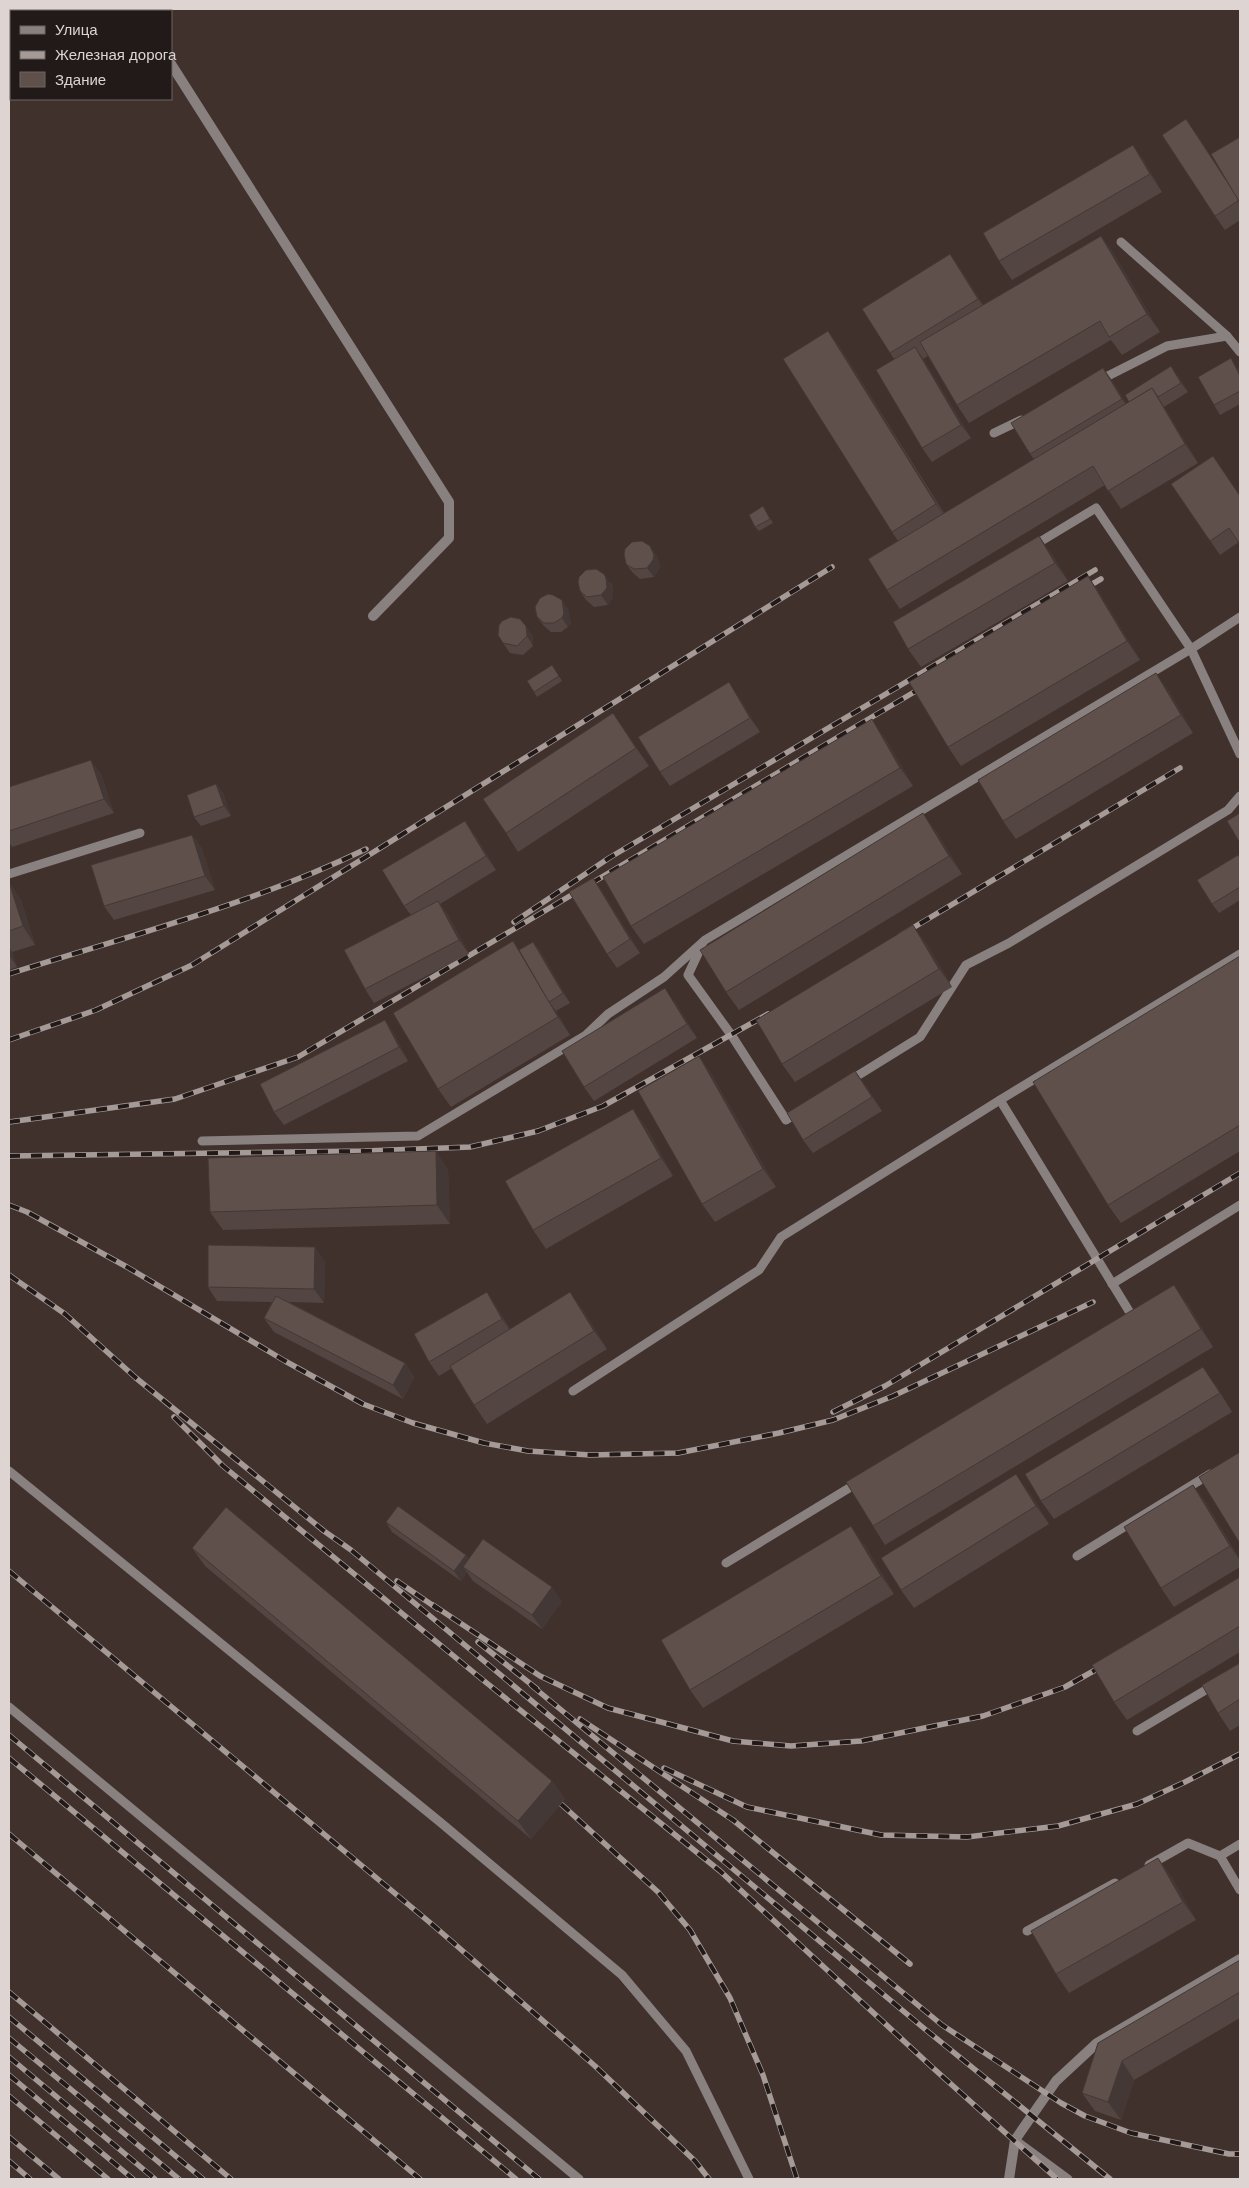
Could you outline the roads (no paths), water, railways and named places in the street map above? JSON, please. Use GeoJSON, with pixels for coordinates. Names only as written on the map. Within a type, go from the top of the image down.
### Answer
{"type":"FeatureCollection","features":[{"type":"Feature","properties":{"kind":"street"},"geometry":{"type":"LineString","coordinates":[[172,66],[449,502],[449,538],[373,616]]}},
{"type":"Feature","properties":{"kind":"street"},"geometry":{"type":"LineString","coordinates":[[1009,2179],[1014,2140],[1056,2081],[1097,2044],[1240,1959]]}},
{"type":"Feature","properties":{"kind":"lane"},"geometry":{"type":"LineString","coordinates":[[1121,242],[1227,336],[1240,352]]}},
{"type":"Feature","properties":{"kind":"lane"},"geometry":{"type":"LineString","coordinates":[[1089,386],[1167,346],[1227,336]]}},
{"type":"Feature","properties":{"kind":"lane"},"geometry":{"type":"LineString","coordinates":[[994,433],[1028,416]]}},
{"type":"Feature","properties":{"kind":"lane"},"geometry":{"type":"LineString","coordinates":[[1028,549],[1096,508],[1191,649],[1240,754]]}},
{"type":"Feature","properties":{"kind":"lane"},"geometry":{"type":"LineString","coordinates":[[202,1140],[418,1136],[586,1036],[608,1014],[664,977],[705,940],[1191,649],[1240,617]]}},
{"type":"Feature","properties":{"kind":"lane"},"geometry":{"type":"LineString","coordinates":[[844,1084],[920,1037],[966,965],[1009,943],[1228,810],[1240,796]]}},
{"type":"Feature","properties":{"kind":"lane"},"geometry":{"type":"LineString","coordinates":[[9,874],[140,833]]}},
{"type":"Feature","properties":{"kind":"lane"},"geometry":{"type":"LineString","coordinates":[[705,940],[688,975],[732,1036],[786,1120],[811,1105]]}},
{"type":"Feature","properties":{"kind":"lane"},"geometry":{"type":"LineString","coordinates":[[573,1391],[759,1270],[781,1237],[1000,1100],[1240,954]]}},
{"type":"Feature","properties":{"kind":"lane"},"geometry":{"type":"LineString","coordinates":[[1000,1100],[1132,1316],[1115,1327]]}},
{"type":"Feature","properties":{"kind":"lane"},"geometry":{"type":"LineString","coordinates":[[1112,1284],[1240,1205]]}},
{"type":"Feature","properties":{"kind":"lane"},"geometry":{"type":"LineString","coordinates":[[9,1471],[440,1822],[622,1975],[686,2051],[750,2179]]}},
{"type":"Feature","properties":{"kind":"lane"},"geometry":{"type":"LineString","coordinates":[[1077,1556],[1216,1471]]}},
{"type":"Feature","properties":{"kind":"lane"},"geometry":{"type":"LineString","coordinates":[[726,1563],[870,1476]]}},
{"type":"Feature","properties":{"kind":"lane"},"geometry":{"type":"LineString","coordinates":[[1138,1731],[1223,1679]]}},
{"type":"Feature","properties":{"kind":"lane"},"geometry":{"type":"LineString","coordinates":[[9,1707],[579,2179]]}},
{"type":"Feature","properties":{"kind":"lane"},"geometry":{"type":"LineString","coordinates":[[1137,1871],[1188,1843],[1220,1856],[1240,1890]]}},
{"type":"Feature","properties":{"kind":"lane"},"geometry":{"type":"LineString","coordinates":[[1220,1856],[1240,1844]]}},
{"type":"Feature","properties":{"kind":"lane"},"geometry":{"type":"LineString","coordinates":[[1027,1931],[1120,1880]]}},
{"type":"Feature","properties":{"kind":"lane"},"geometry":{"type":"LineString","coordinates":[[1014,2140],[1068,2179]]}},
{"type":"Feature","properties":{"kind":"railway"},"geometry":{"type":"LineString","coordinates":[[9,1040],[96,1010],[192,965],[832,567]]}},
{"type":"Feature","properties":{"kind":"railway"},"geometry":{"type":"LineString","coordinates":[[514,922],[609,858],[1095,570]]}},
{"type":"Feature","properties":{"kind":"railway"},"geometry":{"type":"LineString","coordinates":[[1082,590],[1101,579]]}},
{"type":"Feature","properties":{"kind":"railway"},"geometry":{"type":"LineString","coordinates":[[9,1122],[175,1099],[298,1057],[926,685]]}},
{"type":"Feature","properties":{"kind":"railway"},"geometry":{"type":"LineString","coordinates":[[901,935],[1180,768]]}},
{"type":"Feature","properties":{"kind":"railway"},"geometry":{"type":"LineString","coordinates":[[9,974],[235,903],[323,869],[366,849]]}},
{"type":"Feature","properties":{"kind":"railway"},"geometry":{"type":"LineString","coordinates":[[9,1156],[365,1151],[470,1147],[538,1131],[603,1106],[768,1014]]}},
{"type":"Feature","properties":{"kind":"railway"},"geometry":{"type":"LineString","coordinates":[[833,1412],[885,1386],[1240,1173]]}},
{"type":"Feature","properties":{"kind":"railway"},"geometry":{"type":"LineString","coordinates":[[9,1205],[27,1212],[127,1267],[285,1361],[363,1404],[413,1423],[484,1443],[528,1451],[590,1455],[678,1453],[833,1420],[893,1396],[1093,1302]]}},
{"type":"Feature","properties":{"kind":"railway"},"geometry":{"type":"LineString","coordinates":[[9,1275],[65,1314],[136,1378],[324,1531],[351,1550],[926,2030],[1110,2179]]}},
{"type":"Feature","properties":{"kind":"railway"},"geometry":{"type":"LineString","coordinates":[[174,1417],[223,1466],[478,1676],[720,1871],[933,2068],[1057,2179]]}},
{"type":"Feature","properties":{"kind":"railway"},"geometry":{"type":"LineString","coordinates":[[9,1571],[434,1926],[595,2066],[695,2161],[709,2179]]}},
{"type":"Feature","properties":{"kind":"railway"},"geometry":{"type":"LineString","coordinates":[[397,1581],[438,1609]]}},
{"type":"Feature","properties":{"kind":"railway"},"geometry":{"type":"LineString","coordinates":[[433,1605],[540,1676],[608,1708],[733,1741],[791,1746],[861,1741],[983,1716],[1065,1687],[1106,1664]]}},
{"type":"Feature","properties":{"kind":"railway"},"geometry":{"type":"LineString","coordinates":[[478,1642],[537,1689]]}},
{"type":"Feature","properties":{"kind":"railway"},"geometry":{"type":"LineString","coordinates":[[531,1685],[942,2025],[1061,2103],[1085,2116],[1131,2133],[1229,2154],[1240,2154]]}},
{"type":"Feature","properties":{"kind":"railway"},"geometry":{"type":"LineString","coordinates":[[580,1719],[733,1820],[910,1964]]}},
{"type":"Feature","properties":{"kind":"railway"},"geometry":{"type":"LineString","coordinates":[[9,1735],[539,2179]]}},
{"type":"Feature","properties":{"kind":"railway"},"geometry":{"type":"LineString","coordinates":[[664,1768],[747,1807],[881,1835],[967,1837],[1058,1826],[1137,1804],[1240,1754]]}},
{"type":"Feature","properties":{"kind":"railway"},"geometry":{"type":"LineString","coordinates":[[9,1758],[516,2179]]}},
{"type":"Feature","properties":{"kind":"railway"},"geometry":{"type":"LineString","coordinates":[[561,1804],[658,1892],[690,1930],[730,1998],[763,2075],[797,2179]]}},
{"type":"Feature","properties":{"kind":"railway"},"geometry":{"type":"LineString","coordinates":[[9,1834],[420,2179]]}},
{"type":"Feature","properties":{"kind":"railway"},"geometry":{"type":"LineString","coordinates":[[9,1992],[231,2179]]}},
{"type":"Feature","properties":{"kind":"railway"},"geometry":{"type":"LineString","coordinates":[[9,2017],[203,2179]]}},
{"type":"Feature","properties":{"kind":"railway"},"geometry":{"type":"LineString","coordinates":[[9,2038],[179,2179]]}},
{"type":"Feature","properties":{"kind":"railway"},"geometry":{"type":"LineString","coordinates":[[9,2057],[155,2179]]}},
{"type":"Feature","properties":{"kind":"railway"},"geometry":{"type":"LineString","coordinates":[[9,2075],[133,2179]]}},
{"type":"Feature","properties":{"kind":"railway"},"geometry":{"type":"LineString","coordinates":[[9,2096],[108,2179]]}},
{"type":"Feature","properties":{"kind":"railway"},"geometry":{"type":"LineString","coordinates":[[9,2137],[59,2179]]}},
{"type":"Feature","properties":{"kind":"railway"},"geometry":{"type":"LineString","coordinates":[[9,2161],[30,2179]]}}]}
